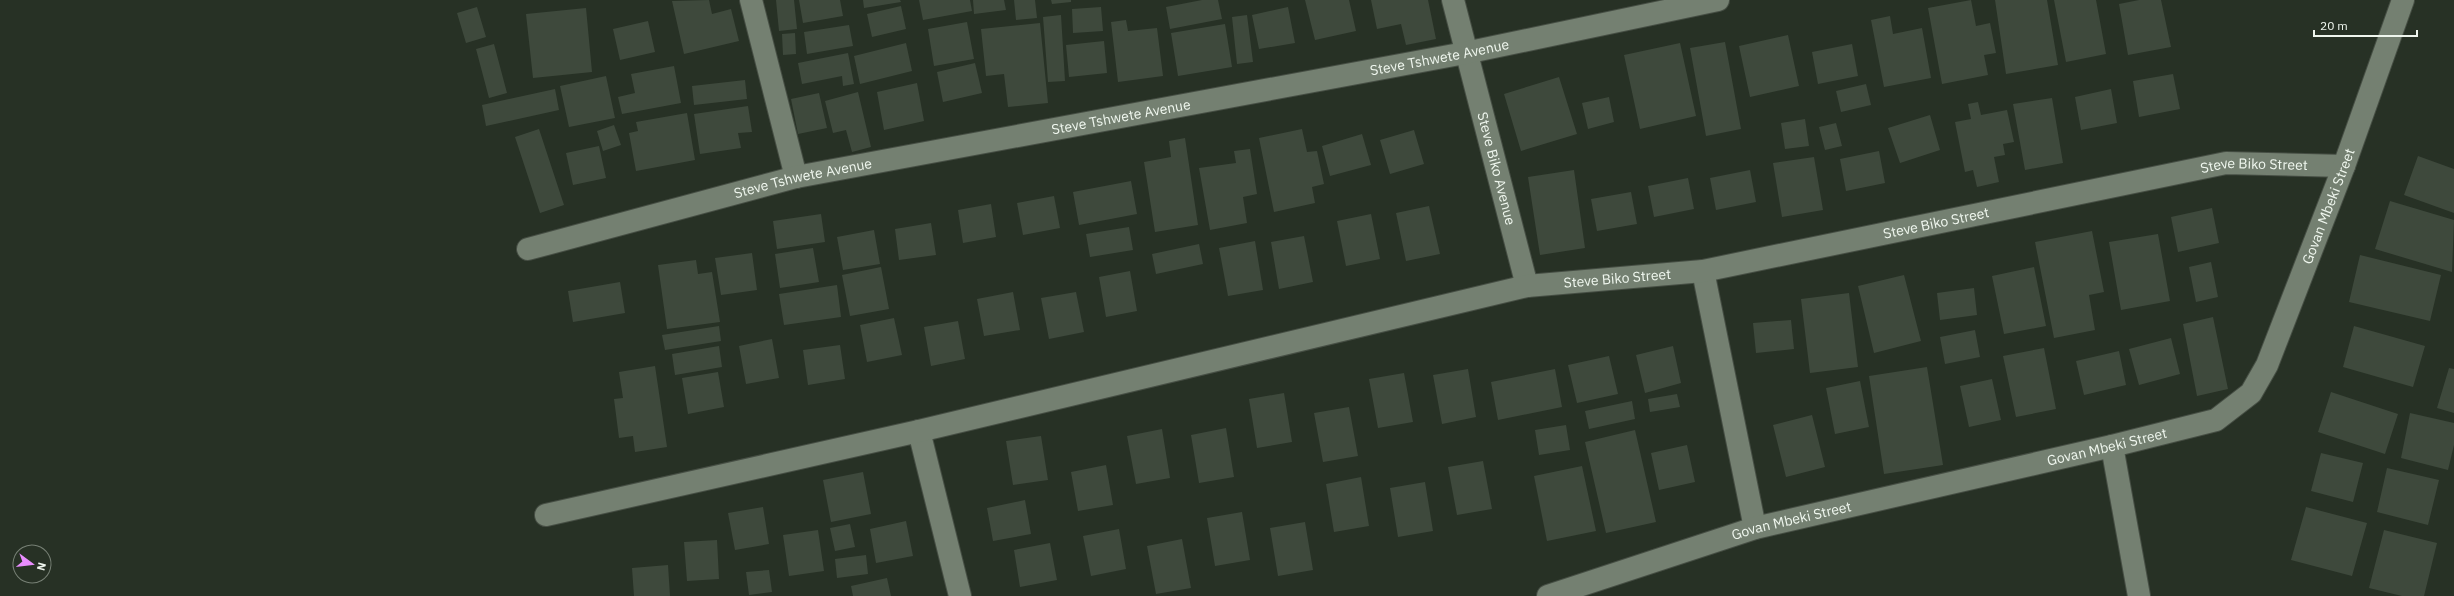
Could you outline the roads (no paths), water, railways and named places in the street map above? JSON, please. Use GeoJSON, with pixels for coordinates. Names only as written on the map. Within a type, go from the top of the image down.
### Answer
{"type":"FeatureCollection","features":[{"type":"Feature","properties":{"kind":"street"},"geometry":{"type":"LineString","coordinates":[[751,0],[796,177]]}},
{"type":"Feature","properties":{"kind":"street","name":"Steve Biko Avenue"},"geometry":{"type":"LineString","coordinates":[[1453,0],[1465,52],[1527,286]]}},
{"type":"Feature","properties":{"kind":"street","name":"Steve Tshwete Avenue"},"geometry":{"type":"LineString","coordinates":[[528,249],[796,177],[1465,52],[1718,0]]}},
{"type":"Feature","properties":{"kind":"street","name":"Govan Mbeki Street"},"geometry":{"type":"LineString","coordinates":[[1548,596],[1755,528],[2112,446],[2216,420],[2251,393],[2268,365],[2344,166],[2404,0]]}},
{"type":"Feature","properties":{"kind":"street","name":"Steve Biko Street"},"geometry":{"type":"LineString","coordinates":[[546,515],[919,431],[1527,286],[1703,271],[2226,163],[2344,166]]}},
{"type":"Feature","properties":{"kind":"street"},"geometry":{"type":"LineString","coordinates":[[1703,271],[1755,528]]}},
{"type":"Feature","properties":{"kind":"street"},"geometry":{"type":"LineString","coordinates":[[919,431],[960,596]]}},
{"type":"Feature","properties":{"kind":"street"},"geometry":{"type":"LineString","coordinates":[[2112,446],[2139,596]]}}]}
